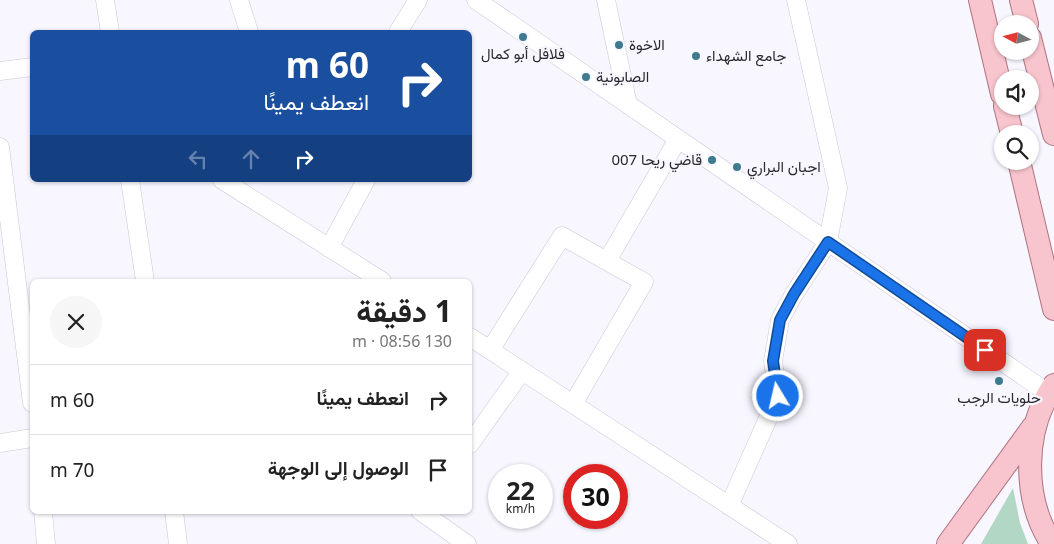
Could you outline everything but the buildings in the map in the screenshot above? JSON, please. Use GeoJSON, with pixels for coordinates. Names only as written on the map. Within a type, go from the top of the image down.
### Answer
{"type":"FeatureCollection","features":[{"type":"Feature","properties":{"kind":"main road"},"geometry":{"type":"LineString","coordinates":[[980,0],[996,70]]}},
{"type":"Feature","properties":{"kind":"main road"},"geometry":{"type":"LineString","coordinates":[[1021,0],[1024,15]]}},
{"type":"Feature","properties":{"kind":"main road"},"geometry":{"type":"LineString","coordinates":[[1036,60],[1054,134]]}},
{"type":"Feature","properties":{"kind":"main road"},"geometry":{"type":"LineString","coordinates":[[1021,170],[1054,309]]}},
{"type":"Feature","properties":{"kind":"main road"},"geometry":{"type":"LineString","coordinates":[[948,544],[1036,422],[1051,389]]}},
{"type":"Feature","properties":{"kind":"main road"},"geometry":{"type":"LineString","coordinates":[[1036,422],[1030,459],[1033,497],[1045,533],[1052,544]]}},
{"type":"Feature","properties":{"kind":"street"},"geometry":{"type":"LineString","coordinates":[[106,0],[110,30]]}},
{"type":"Feature","properties":{"kind":"street"},"geometry":{"type":"LineString","coordinates":[[239,0],[248,30]]}},
{"type":"Feature","properties":{"kind":"street"},"geometry":{"type":"LineString","coordinates":[[399,30],[418,0]]}},
{"type":"Feature","properties":{"kind":"street"},"geometry":{"type":"LineString","coordinates":[[476,0],[828,242],[1051,389]]}},
{"type":"Feature","properties":{"kind":"street"},"geometry":{"type":"LineString","coordinates":[[606,0],[628,105]]}},
{"type":"Feature","properties":{"kind":"street"},"geometry":{"type":"LineString","coordinates":[[729,506],[778,396],[773,361],[780,320],[794,294],[828,242],[838,188],[796,0]]}},
{"type":"Feature","properties":{"kind":"street"},"geometry":{"type":"LineString","coordinates":[[0,70],[30,67]]}},
{"type":"Feature","properties":{"kind":"street"},"geometry":{"type":"LineString","coordinates":[[607,262],[678,139]]}},
{"type":"Feature","properties":{"kind":"street"},"geometry":{"type":"LineString","coordinates":[[0,147],[30,387]]}},
{"type":"Feature","properties":{"kind":"street"},"geometry":{"type":"LineString","coordinates":[[130,182],[145,279]]}},
{"type":"Feature","properties":{"kind":"street"},"geometry":{"type":"LineString","coordinates":[[225,182],[379,279]]}},
{"type":"Feature","properties":{"kind":"street"},"geometry":{"type":"LineString","coordinates":[[329,248],[365,182]]}},
{"type":"Feature","properties":{"kind":"street"},"geometry":{"type":"LineString","coordinates":[[490,350],[562,236],[644,282],[573,404]]}},
{"type":"Feature","properties":{"kind":"street"},"geometry":{"type":"LineString","coordinates":[[472,338],[788,544]]}},
{"type":"Feature","properties":{"kind":"street"},"geometry":{"type":"LineString","coordinates":[[472,441],[522,371]]}},
{"type":"Feature","properties":{"kind":"street"},"geometry":{"type":"LineString","coordinates":[[0,443],[30,438]]}},
{"type":"Feature","properties":{"kind":"street"},"geometry":{"type":"LineString","coordinates":[[44,514],[46,544]]}},
{"type":"Feature","properties":{"kind":"street"},"geometry":{"type":"LineString","coordinates":[[174,514],[178,544]]}},
{"type":"Feature","properties":{"kind":"street"},"geometry":{"type":"LineString","coordinates":[[424,514],[467,544]]}},
{"type":"Feature","properties":{"kind":"green space"},"geometry":{"type":"Polygon","coordinates":[[[1013,488],[1020,523],[1028,544],[981,544],[1013,488]]]}},
{"type":"Feature","properties":{"kind":"place","name":"فلافل أبو كمال"},"geometry":{"type":"Point","coordinates":[523,37]}},
{"type":"Feature","properties":{"kind":"place","name":"الاخوة"},"geometry":{"type":"Point","coordinates":[619,45]}},
{"type":"Feature","properties":{"kind":"place","name":"جامع الشهداء"},"geometry":{"type":"Point","coordinates":[696,56]}},
{"type":"Feature","properties":{"kind":"place","name":"الصابونية"},"geometry":{"type":"Point","coordinates":[586,77]}},
{"type":"Feature","properties":{"kind":"place","name":"قاضي ريحا 007"},"geometry":{"type":"Point","coordinates":[712,160]}},
{"type":"Feature","properties":{"kind":"place","name":"اجبان البراري"},"geometry":{"type":"Point","coordinates":[737,167]}},
{"type":"Feature","properties":{"kind":"place","name":"حلويات الرجب"},"geometry":{"type":"Point","coordinates":[999,381]}},
{"type":"Feature","properties":{"kind":"route"},"geometry":{"type":"LineString","coordinates":[[778,396],[773,361],[780,320],[794,294],[828,242],[985,350]]}}]}
